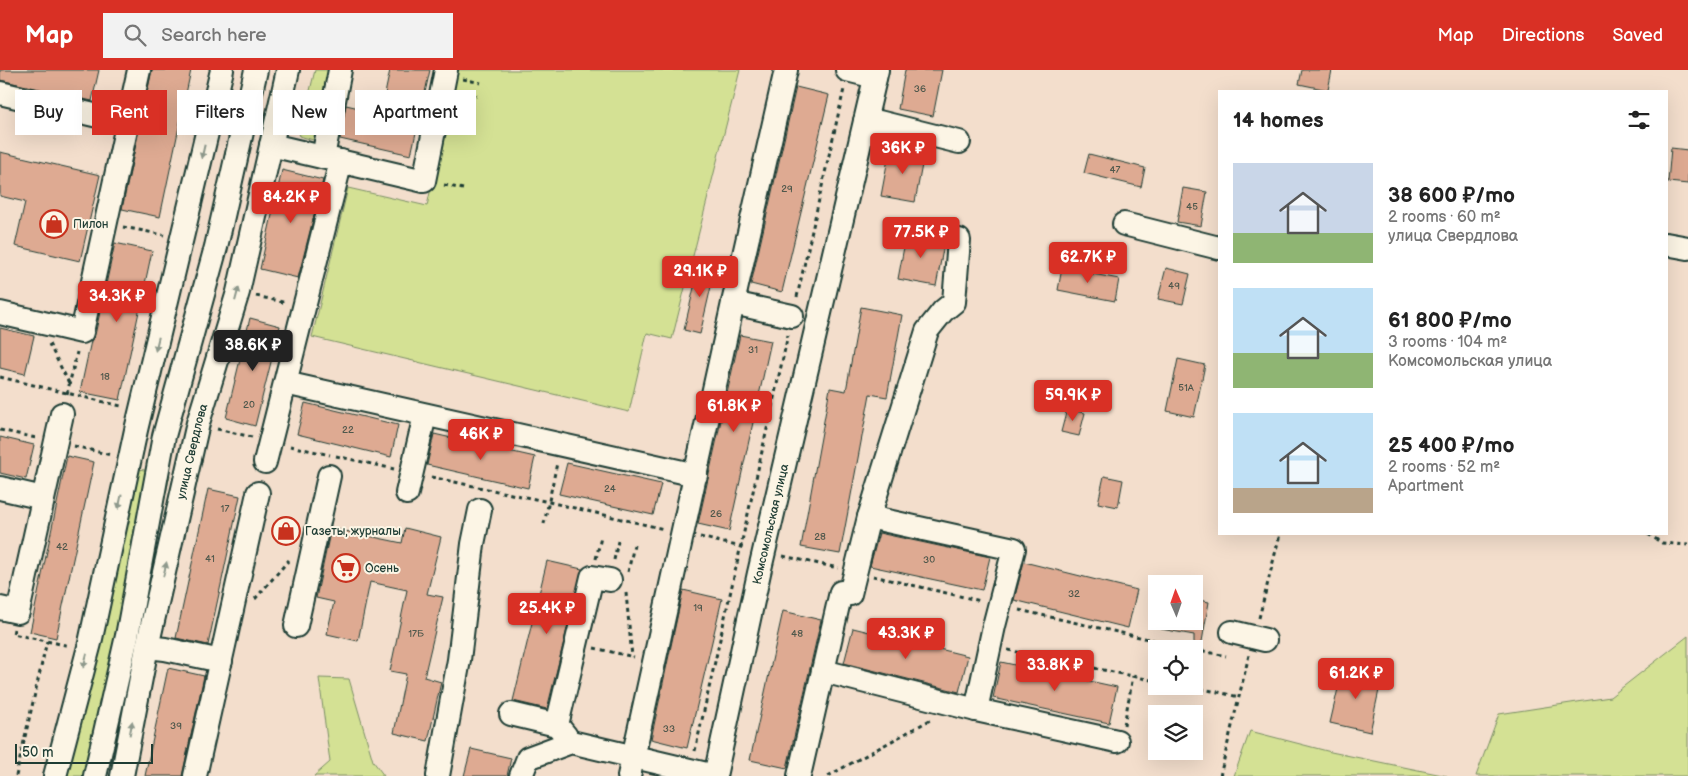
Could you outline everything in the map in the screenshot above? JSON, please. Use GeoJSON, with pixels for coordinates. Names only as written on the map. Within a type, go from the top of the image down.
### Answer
{"type":"FeatureCollection","features":[{"type":"Feature","properties":{"kind":"street"},"geometry":{"type":"LineString","coordinates":[[135,90],[139,70]]}},
{"type":"Feature","properties":{"kind":"street"},"geometry":{"type":"LineString","coordinates":[[55,776],[90,643],[140,410],[222,70]]}},
{"type":"Feature","properties":{"kind":"street"},"geometry":{"type":"LineString","coordinates":[[95,776],[128,636],[165,429],[216,247],[256,70]]}},
{"type":"Feature","properties":{"kind":"street","name":"улица Свердлова"},"geometry":{"type":"LineString","coordinates":[[122,776],[147,647],[198,423],[238,292],[288,70]]}},
{"type":"Feature","properties":{"kind":"street"},"geometry":{"type":"LineString","coordinates":[[268,452],[304,307],[332,159],[340,70]]}},
{"type":"Feature","properties":{"kind":"street"},"geometry":{"type":"LineString","coordinates":[[631,767],[786,70]]}},
{"type":"Feature","properties":{"kind":"street"},"geometry":{"type":"LineString","coordinates":[[848,70],[876,73]]}},
{"type":"Feature","properties":{"kind":"street","name":"Комсомольская улица"},"geometry":{"type":"LineString","coordinates":[[715,776],[764,552],[876,73]]}},
{"type":"Feature","properties":{"kind":"street"},"geometry":{"type":"LineString","coordinates":[[271,145],[424,181],[453,74]]}},
{"type":"Feature","properties":{"kind":"street"},"geometry":{"type":"LineString","coordinates":[[0,92],[92,114]]}},
{"type":"Feature","properties":{"kind":"street"},"geometry":{"type":"LineString","coordinates":[[865,121],[879,122],[960,142]]}},
{"type":"Feature","properties":{"kind":"street"},"geometry":{"type":"LineString","coordinates":[[0,313],[82,332],[125,135]]}},
{"type":"Feature","properties":{"kind":"street"},"geometry":{"type":"LineString","coordinates":[[1124,224],[1218,248]]}},
{"type":"Feature","properties":{"kind":"street"},"geometry":{"type":"LineString","coordinates":[[799,776],[823,671],[846,593],[856,572],[869,517],[927,331],[943,311],[954,302],[959,240]]}},
{"type":"Feature","properties":{"kind":"street"},"geometry":{"type":"LineString","coordinates":[[1668,244],[1688,248]]}},
{"type":"Feature","properties":{"kind":"street"},"geometry":{"type":"LineString","coordinates":[[733,303],[792,316]]}},
{"type":"Feature","properties":{"kind":"street"},"geometry":{"type":"LineString","coordinates":[[285,383],[696,475]]}},
{"type":"Feature","properties":{"kind":"street"},"geometry":{"type":"LineString","coordinates":[[0,608],[18,612],[62,414]]}},
{"type":"Feature","properties":{"kind":"street"},"geometry":{"type":"LineString","coordinates":[[409,483],[426,415]]}},
{"type":"Feature","properties":{"kind":"street"},"geometry":{"type":"LineString","coordinates":[[296,626],[329,476]]}},
{"type":"Feature","properties":{"kind":"street"},"geometry":{"type":"LineString","coordinates":[[0,488],[43,498]]}},
{"type":"Feature","properties":{"kind":"street"},"geometry":{"type":"LineString","coordinates":[[195,776],[258,494]]}},
{"type":"Feature","properties":{"kind":"street"},"geometry":{"type":"LineString","coordinates":[[438,776],[459,660],[473,544],[480,510]]}},
{"type":"Feature","properties":{"kind":"street"},"geometry":{"type":"LineString","coordinates":[[869,517],[1014,549],[976,710]]}},
{"type":"Feature","properties":{"kind":"street"},"geometry":{"type":"LineString","coordinates":[[521,776],[528,758],[564,734],[576,644],[592,577],[619,578]]}},
{"type":"Feature","properties":{"kind":"street"},"geometry":{"type":"LineString","coordinates":[[1232,632],[1265,640]]}},
{"type":"Feature","properties":{"kind":"street"},"geometry":{"type":"LineString","coordinates":[[147,647],[221,661]]}},
{"type":"Feature","properties":{"kind":"street"},"geometry":{"type":"LineString","coordinates":[[823,671],[976,710],[1117,741]]}},
{"type":"Feature","properties":{"kind":"street"},"geometry":{"type":"LineString","coordinates":[[511,714],[564,734],[631,767],[691,770],[715,776]]}},
{"type":"Feature","properties":{"kind":"path"},"geometry":{"type":"LineString","coordinates":[[691,770],[848,70]]}},
{"type":"Feature","properties":{"kind":"path"},"geometry":{"type":"LineString","coordinates":[[453,74],[481,83]]}},
{"type":"Feature","properties":{"kind":"path"},"geometry":{"type":"LineString","coordinates":[[440,184],[463,189]]}},
{"type":"Feature","properties":{"kind":"path"},"geometry":{"type":"LineString","coordinates":[[238,292],[304,307]]}},
{"type":"Feature","properties":{"kind":"path"},"geometry":{"type":"LineString","coordinates":[[36,322],[70,383]]}},
{"type":"Feature","properties":{"kind":"path"},"geometry":{"type":"LineString","coordinates":[[62,414],[82,332]]}},
{"type":"Feature","properties":{"kind":"path"},"geometry":{"type":"LineString","coordinates":[[0,377],[140,410]]}},
{"type":"Feature","properties":{"kind":"path"},"geometry":{"type":"LineString","coordinates":[[198,423],[268,452],[409,483],[549,502],[1154,640]]}},
{"type":"Feature","properties":{"kind":"path"},"geometry":{"type":"LineString","coordinates":[[544,524],[561,445]]}},
{"type":"Feature","properties":{"kind":"path"},"geometry":{"type":"LineString","coordinates":[[1650,535],[1662,543],[1688,545]]}},
{"type":"Feature","properties":{"kind":"path"},"geometry":{"type":"LineString","coordinates":[[596,561],[601,537]]}},
{"type":"Feature","properties":{"kind":"path"},"geometry":{"type":"LineString","coordinates":[[618,541],[619,578],[632,657]]}},
{"type":"Feature","properties":{"kind":"path"},"geometry":{"type":"LineString","coordinates":[[619,578],[634,545]]}},
{"type":"Feature","properties":{"kind":"path"},"geometry":{"type":"LineString","coordinates":[[250,605],[293,555]]}},
{"type":"Feature","properties":{"kind":"path"},"geometry":{"type":"LineString","coordinates":[[13,634],[73,646]]}},
{"type":"Feature","properties":{"kind":"path"},"geometry":{"type":"LineString","coordinates":[[16,776],[47,641]]}},
{"type":"Feature","properties":{"kind":"path"},"geometry":{"type":"LineString","coordinates":[[576,644],[654,662]]}},
{"type":"Feature","properties":{"kind":"path"},"geometry":{"type":"LineString","coordinates":[[990,646],[1148,679]]}},
{"type":"Feature","properties":{"kind":"path"},"geometry":{"type":"LineString","coordinates":[[1203,651],[1226,656]]}},
{"type":"Feature","properties":{"kind":"path"},"geometry":{"type":"LineString","coordinates":[[1117,741],[1123,731],[1133,676]]}},
{"type":"Feature","properties":{"kind":"path"},"geometry":{"type":"LineString","coordinates":[[1203,689],[1239,697]]}},
{"type":"Feature","properties":{"kind":"path"},"geometry":{"type":"LineString","coordinates":[[828,776],[930,720],[939,718]]}},
{"type":"Feature","properties":{"kind":"green space"},"geometry":{"type":"Polygon","coordinates":[[[315,70],[333,70],[328,90],[310,90],[315,70]]]}},
{"type":"Feature","properties":{"kind":"green space"},"geometry":{"type":"Polygon","coordinates":[[[457,70],[740,70],[672,339],[647,333],[629,412],[312,337],[348,188],[427,206],[443,135],[476,135],[476,90],[453,90],[457,70]]]}},
{"type":"Feature","properties":{"kind":"green space"},"geometry":{"type":"Polygon","coordinates":[[[299,135],[318,135],[317,141],[299,135]]]}},
{"type":"Feature","properties":{"kind":"green space"},"geometry":{"type":"Polygon","coordinates":[[[139,469],[170,475],[104,776],[67,776],[139,469]]]}},
{"type":"Feature","properties":{"kind":"green space"},"geometry":{"type":"Polygon","coordinates":[[[1688,636],[1688,776],[1476,776],[1499,714],[1610,697],[1688,636]]]}},
{"type":"Feature","properties":{"kind":"green space"},"geometry":{"type":"Polygon","coordinates":[[[319,678],[349,679],[373,761],[384,776],[314,776],[330,762],[319,678]]]}},
{"type":"Feature","properties":{"kind":"green space"},"geometry":{"type":"Polygon","coordinates":[[[1250,731],[1331,752],[1447,776],[1234,776],[1250,731]]]}},
{"type":"Feature","properties":{"kind":"building"},"geometry":{"type":"Polygon","coordinates":[[[0,70],[99,70],[94,90],[92,90],[92,101],[82,99],[82,90],[44,90],[0,80],[0,70]]]}},
{"type":"Feature","properties":{"kind":"building"},"geometry":{"type":"Polygon","coordinates":[[[152,70],[191,70],[187,90],[177,90],[177,135],[160,217],[122,209],[138,135],[167,135],[167,90],[148,90],[152,70]]]}},
{"type":"Feature","properties":{"kind":"building"},"geometry":{"type":"Polygon","coordinates":[[[390,70],[430,70],[426,90],[386,90],[390,70]]]}},
{"type":"Feature","properties":{"kind":"building"},"geometry":{"type":"Polygon","coordinates":[[[905,70],[942,70],[933,116],[898,109],[905,70]]]}},
{"type":"Feature","properties":{"kind":"building"},"geometry":{"type":"Polygon","coordinates":[[[1302,70],[1332,70],[1328,90],[1299,84],[1302,70]]]}},
{"type":"Feature","properties":{"kind":"building"},"geometry":{"type":"Polygon","coordinates":[[[796,87],[829,95],[782,292],[751,284],[796,87]]]}},
{"type":"Feature","properties":{"kind":"building"},"geometry":{"type":"Polygon","coordinates":[[[346,105],[355,107],[355,135],[415,135],[411,155],[340,139],[341,135],[345,135],[346,105]]]}},
{"type":"Feature","properties":{"kind":"building"},"geometry":{"type":"Polygon","coordinates":[[[890,148],[924,154],[915,202],[881,196],[890,148]]]}},
{"type":"Feature","properties":{"kind":"building"},"geometry":{"type":"Polygon","coordinates":[[[1671,148],[1688,150],[1688,184],[1668,182],[1671,148]]]}},
{"type":"Feature","properties":{"kind":"building","name":"Пилон"},"geometry":{"type":"Polygon","coordinates":[[[0,152],[100,175],[80,261],[15,246],[25,202],[0,196],[0,152]]]}},
{"type":"Feature","properties":{"kind":"building"},"geometry":{"type":"Polygon","coordinates":[[[1089,154],[1145,168],[1141,187],[1084,173],[1089,154]]]}},
{"type":"Feature","properties":{"kind":"building"},"geometry":{"type":"Polygon","coordinates":[[[282,170],[323,180],[298,278],[260,269],[282,170]]]}},
{"type":"Feature","properties":{"kind":"building"},"geometry":{"type":"Polygon","coordinates":[[[1183,188],[1207,192],[1201,226],[1177,222],[1183,188]]]}},
{"type":"Feature","properties":{"kind":"building"},"geometry":{"type":"Polygon","coordinates":[[[907,231],[945,239],[936,286],[898,279],[907,231]]]}},
{"type":"Feature","properties":{"kind":"building"},"geometry":{"type":"Polygon","coordinates":[[[115,243],[152,251],[120,400],[80,392],[91,341],[95,335],[115,243]]]}},
{"type":"Feature","properties":{"kind":"building"},"geometry":{"type":"Polygon","coordinates":[[[700,262],[716,265],[700,334],[684,330],[700,262]]]}},
{"type":"Feature","properties":{"kind":"building"},"geometry":{"type":"Polygon","coordinates":[[[1062,268],[1119,279],[1115,301],[1058,290],[1062,268]]]}},
{"type":"Feature","properties":{"kind":"building"},"geometry":{"type":"Polygon","coordinates":[[[1166,268],[1190,274],[1183,304],[1158,299],[1166,268]]]}},
{"type":"Feature","properties":{"kind":"building"},"geometry":{"type":"Polygon","coordinates":[[[861,307],[902,315],[887,397],[870,394],[840,554],[801,547],[830,388],[846,391],[861,307]]]}},
{"type":"Feature","properties":{"kind":"building"},"geometry":{"type":"Polygon","coordinates":[[[250,318],[280,326],[255,426],[226,418],[250,318]]]}},
{"type":"Feature","properties":{"kind":"building"},"geometry":{"type":"Polygon","coordinates":[[[0,328],[34,336],[25,374],[0,368],[0,328]]]}},
{"type":"Feature","properties":{"kind":"building"},"geometry":{"type":"Polygon","coordinates":[[[740,335],[771,341],[729,531],[698,524],[740,335]]]}},
{"type":"Feature","properties":{"kind":"building"},"geometry":{"type":"Polygon","coordinates":[[[1178,359],[1205,365],[1194,417],[1167,411],[1178,359]]]}},
{"type":"Feature","properties":{"kind":"building"},"geometry":{"type":"Polygon","coordinates":[[[305,403],[398,425],[391,457],[297,434],[305,403]]]}},
{"type":"Feature","properties":{"kind":"building"},"geometry":{"type":"Polygon","coordinates":[[[1067,409],[1085,413],[1079,436],[1061,432],[1067,409]]]}},
{"type":"Feature","properties":{"kind":"building"},"geometry":{"type":"Polygon","coordinates":[[[434,434],[535,457],[528,488],[427,465],[434,434]]]}},
{"type":"Feature","properties":{"kind":"building"},"geometry":{"type":"Polygon","coordinates":[[[0,437],[34,445],[26,479],[0,473],[0,437]]]}},
{"type":"Feature","properties":{"kind":"building"},"geometry":{"type":"Polygon","coordinates":[[[67,456],[94,462],[56,638],[30,632],[67,456]]]}},
{"type":"Feature","properties":{"kind":"building"},"geometry":{"type":"Polygon","coordinates":[[[567,463],[661,484],[653,515],[559,494],[567,463]]]}},
{"type":"Feature","properties":{"kind":"building"},"geometry":{"type":"Polygon","coordinates":[[[1104,476],[1123,480],[1118,507],[1098,503],[1104,476]]]}},
{"type":"Feature","properties":{"kind":"building"},"geometry":{"type":"Polygon","coordinates":[[[208,489],[240,496],[208,645],[176,638],[208,489]]]}},
{"type":"Feature","properties":{"kind":"building"},"geometry":{"type":"Polygon","coordinates":[[[331,528],[402,543],[405,528],[441,537],[427,594],[443,597],[424,677],[441,682],[428,741],[394,733],[406,674],[390,671],[407,590],[370,582],[358,641],[327,634],[334,602],[316,598],[331,528]]]}},
{"type":"Feature","properties":{"kind":"building"},"geometry":{"type":"Polygon","coordinates":[[[879,533],[990,557],[982,590],[870,566],[879,533]]]}},
{"type":"Feature","properties":{"kind":"building"},"geometry":{"type":"Polygon","coordinates":[[[547,561],[582,569],[547,709],[513,701],[547,561]]]}},
{"type":"Feature","properties":{"kind":"building"},"geometry":{"type":"Polygon","coordinates":[[[1024,562],[1137,590],[1128,628],[1014,600],[1024,562]]]}},
{"type":"Feature","properties":{"kind":"building"},"geometry":{"type":"Polygon","coordinates":[[[683,590],[722,599],[687,748],[651,739],[683,590]]]}},
{"type":"Feature","properties":{"kind":"building"},"geometry":{"type":"Polygon","coordinates":[[[1203,601],[1209,602],[1202,640],[1194,640],[1194,635],[1166,630],[1203,630],[1203,601]]]}},
{"type":"Feature","properties":{"kind":"building"},"geometry":{"type":"Polygon","coordinates":[[[783,611],[821,620],[787,768],[750,760],[783,611]]]}},
{"type":"Feature","properties":{"kind":"building"},"geometry":{"type":"Polygon","coordinates":[[[853,628],[968,656],[959,692],[844,663],[853,628]]]}},
{"type":"Feature","properties":{"kind":"building"},"geometry":{"type":"Polygon","coordinates":[[[1001,662],[1117,687],[1109,723],[993,698],[1001,662]]]}},
{"type":"Feature","properties":{"kind":"building"},"geometry":{"type":"Polygon","coordinates":[[[1343,667],[1382,676],[1370,732],[1330,723],[1343,667]]]}},
{"type":"Feature","properties":{"kind":"building"},"geometry":{"type":"Polygon","coordinates":[[[168,668],[204,676],[182,776],[145,776],[168,668]]]}},
{"type":"Feature","properties":{"kind":"building"},"geometry":{"type":"Polygon","coordinates":[[[471,749],[511,758],[507,776],[464,776],[471,749]]]}},
{"type":"Feature","properties":{"kind":"place","name":"Пилон"},"geometry":{"type":"Point","coordinates":[54,224]}},
{"type":"Feature","properties":{"kind":"place","name":"Газеты, журналы"},"geometry":{"type":"Point","coordinates":[286,531]}},
{"type":"Feature","properties":{"kind":"place","name":"Осень"},"geometry":{"type":"Point","coordinates":[346,568]}}]}
